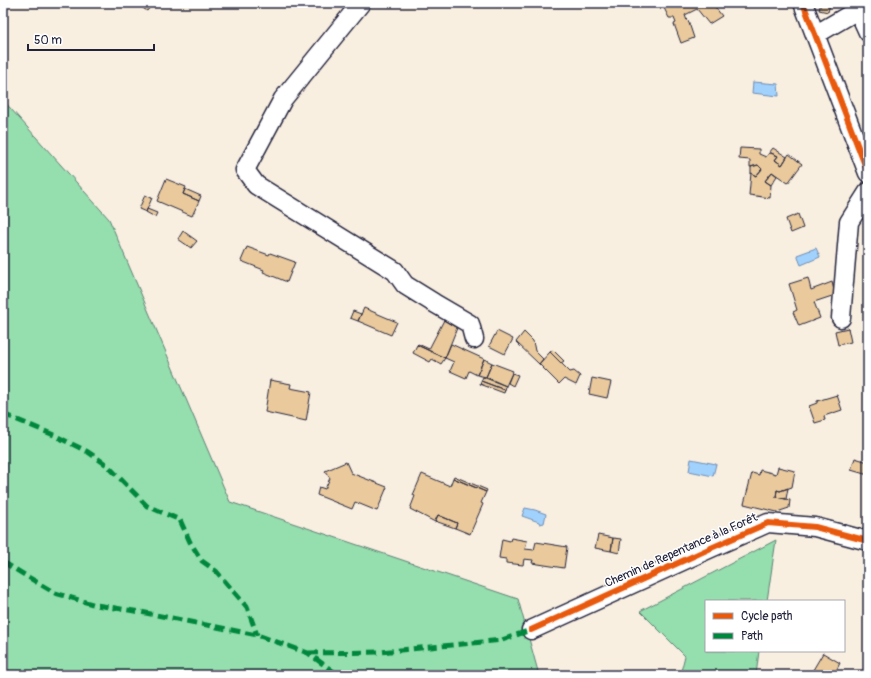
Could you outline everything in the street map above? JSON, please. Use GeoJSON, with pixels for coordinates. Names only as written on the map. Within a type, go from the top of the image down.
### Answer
{"type":"FeatureCollection","features":[{"type":"Feature","properties":{"kind":"street"},"geometry":{"type":"LineString","coordinates":[[360,3],[283,99],[245,170],[256,185],[395,271],[405,285],[434,304],[470,324],[474,339]]}},
{"type":"Feature","properties":{"kind":"street"},"geometry":{"type":"LineString","coordinates":[[803,3],[868,173]]}},
{"type":"Feature","properties":{"kind":"street"},"geometry":{"type":"LineString","coordinates":[[815,35],[863,7],[868,32]]}},
{"type":"Feature","properties":{"kind":"street"},"geometry":{"type":"LineString","coordinates":[[841,318],[849,222],[868,192]]}},
{"type":"Feature","properties":{"kind":"street","name":"Chemin de Repentance à la Forêt"},"geometry":{"type":"LineString","coordinates":[[531,630],[768,523],[815,527],[868,541]]}},
{"type":"Feature","properties":{"kind":"green space"},"geometry":{"type":"Polygon","coordinates":[[[3,100],[109,219],[230,502],[518,599],[539,675],[3,675],[3,100]]]}},
{"type":"Feature","properties":{"kind":"green space"},"geometry":{"type":"Polygon","coordinates":[[[776,540],[767,600],[705,600],[705,652],[759,652],[756,675],[680,675],[685,656],[640,611],[776,540]]]}},
{"type":"Feature","properties":{"kind":"water"},"geometry":{"type":"Polygon","coordinates":[[[753,82],[778,84],[779,96],[752,93],[753,82]]]}},
{"type":"Feature","properties":{"kind":"water"},"geometry":{"type":"Polygon","coordinates":[[[816,248],[820,257],[801,265],[797,255],[816,248]]]}},
{"type":"Feature","properties":{"kind":"water"},"geometry":{"type":"Polygon","coordinates":[[[691,459],[716,464],[713,476],[689,471],[691,459]]]}},
{"type":"Feature","properties":{"kind":"water"},"geometry":{"type":"Polygon","coordinates":[[[525,508],[546,514],[544,523],[540,524],[539,522],[522,516],[525,508]]]}},
{"type":"Feature","properties":{"kind":"building"},"geometry":{"type":"Polygon","coordinates":[[[136,3],[153,3],[147,11],[136,3]]]}},
{"type":"Feature","properties":{"kind":"building"},"geometry":{"type":"Polygon","coordinates":[[[712,3],[722,16],[709,24],[697,9],[685,15],[694,38],[681,43],[674,24],[676,23],[674,18],[669,18],[662,4],[712,3]]]}},
{"type":"Feature","properties":{"kind":"building"},"geometry":{"type":"Polygon","coordinates":[[[821,3],[830,4],[828,12],[819,10],[821,3]]]}},
{"type":"Feature","properties":{"kind":"building"},"geometry":{"type":"Polygon","coordinates":[[[740,148],[759,149],[759,154],[766,157],[769,153],[771,153],[778,156],[775,160],[782,165],[789,154],[802,164],[788,183],[772,172],[765,181],[771,185],[770,198],[749,195],[751,173],[756,176],[762,169],[758,165],[750,167],[750,160],[739,159],[740,148]]]}},
{"type":"Feature","properties":{"kind":"building"},"geometry":{"type":"Polygon","coordinates":[[[773,148],[787,157],[782,165],[775,160],[778,156],[769,153],[773,148]]]}},
{"type":"Feature","properties":{"kind":"building"},"geometry":{"type":"Polygon","coordinates":[[[758,165],[762,169],[756,176],[751,173],[751,167],[758,165]]]}},
{"type":"Feature","properties":{"kind":"building"},"geometry":{"type":"Polygon","coordinates":[[[772,172],[777,176],[771,185],[765,181],[772,172]]]}},
{"type":"Feature","properties":{"kind":"building"},"geometry":{"type":"Polygon","coordinates":[[[166,179],[186,187],[183,194],[199,201],[192,216],[157,201],[166,179]]]}},
{"type":"Feature","properties":{"kind":"building"},"geometry":{"type":"Polygon","coordinates":[[[185,189],[201,196],[199,201],[183,194],[185,189]]]}},
{"type":"Feature","properties":{"kind":"building"},"geometry":{"type":"Polygon","coordinates":[[[145,195],[152,198],[146,212],[139,209],[145,195]]]}},
{"type":"Feature","properties":{"kind":"building"},"geometry":{"type":"Polygon","coordinates":[[[147,209],[157,213],[155,217],[146,212],[147,209]]]}},
{"type":"Feature","properties":{"kind":"building"},"geometry":{"type":"Polygon","coordinates":[[[798,214],[803,228],[791,233],[786,219],[798,214]]]}},
{"type":"Feature","properties":{"kind":"building"},"geometry":{"type":"Polygon","coordinates":[[[183,231],[197,241],[191,248],[178,239],[183,231]]]}},
{"type":"Feature","properties":{"kind":"building"},"geometry":{"type":"Polygon","coordinates":[[[247,247],[295,262],[287,282],[263,272],[264,270],[241,261],[247,247]]]}},
{"type":"Feature","properties":{"kind":"building"},"geometry":{"type":"Polygon","coordinates":[[[808,278],[811,290],[832,282],[835,295],[814,302],[820,318],[799,326],[793,312],[797,310],[789,284],[808,278]]]}},
{"type":"Feature","properties":{"kind":"building"},"geometry":{"type":"Polygon","coordinates":[[[364,308],[397,322],[391,335],[358,321],[364,308]]]}},
{"type":"Feature","properties":{"kind":"building"},"geometry":{"type":"Polygon","coordinates":[[[353,311],[361,314],[358,321],[350,318],[353,311]]]}},
{"type":"Feature","properties":{"kind":"building"},"geometry":{"type":"Polygon","coordinates":[[[444,320],[457,328],[445,358],[417,345],[418,344],[429,349],[444,320]]]}},
{"type":"Feature","properties":{"kind":"building"},"geometry":{"type":"Polygon","coordinates":[[[848,328],[851,342],[838,345],[835,331],[848,328]]]}},
{"type":"Feature","properties":{"kind":"building"},"geometry":{"type":"Polygon","coordinates":[[[497,331],[513,339],[505,354],[489,346],[497,331]]]}},
{"type":"Feature","properties":{"kind":"building"},"geometry":{"type":"Polygon","coordinates":[[[524,332],[533,341],[535,351],[543,359],[539,364],[516,342],[524,332]]]}},
{"type":"Feature","properties":{"kind":"building"},"geometry":{"type":"Polygon","coordinates":[[[451,344],[484,359],[477,375],[469,371],[466,378],[450,371],[454,362],[445,358],[451,344]]]}},
{"type":"Feature","properties":{"kind":"building"},"geometry":{"type":"Polygon","coordinates":[[[417,345],[445,358],[441,364],[432,359],[430,362],[413,353],[417,345]]]}},
{"type":"Feature","properties":{"kind":"building"},"geometry":{"type":"Polygon","coordinates":[[[553,350],[564,361],[561,363],[550,352],[553,350]]]}},
{"type":"Feature","properties":{"kind":"building"},"geometry":{"type":"Polygon","coordinates":[[[550,352],[570,372],[574,371],[580,376],[576,385],[564,379],[559,384],[539,364],[550,352]]]}},
{"type":"Feature","properties":{"kind":"building"},"geometry":{"type":"Polygon","coordinates":[[[484,359],[492,363],[486,377],[477,375],[484,359]]]}},
{"type":"Feature","properties":{"kind":"building"},"geometry":{"type":"Polygon","coordinates":[[[492,363],[513,371],[506,386],[486,377],[492,363]]]}},
{"type":"Feature","properties":{"kind":"building"},"geometry":{"type":"Polygon","coordinates":[[[512,373],[518,375],[513,386],[508,383],[512,373]]]}},
{"type":"Feature","properties":{"kind":"building"},"geometry":{"type":"Polygon","coordinates":[[[483,377],[506,386],[505,390],[481,381],[483,377]]]}},
{"type":"Feature","properties":{"kind":"building"},"geometry":{"type":"Polygon","coordinates":[[[592,378],[611,382],[607,398],[589,394],[592,378]]]}},
{"type":"Feature","properties":{"kind":"building"},"geometry":{"type":"Polygon","coordinates":[[[270,380],[291,384],[290,388],[311,392],[306,421],[265,412],[270,380]]]}},
{"type":"Feature","properties":{"kind":"building"},"geometry":{"type":"Polygon","coordinates":[[[481,381],[505,390],[504,393],[480,384],[481,381]]]}},
{"type":"Feature","properties":{"kind":"building"},"geometry":{"type":"Polygon","coordinates":[[[837,395],[842,410],[824,416],[825,420],[815,423],[809,406],[817,403],[817,401],[837,395]]]}},
{"type":"Feature","properties":{"kind":"building"},"geometry":{"type":"Polygon","coordinates":[[[855,458],[868,462],[868,475],[851,470],[855,458]]]}},
{"type":"Feature","properties":{"kind":"building"},"geometry":{"type":"Polygon","coordinates":[[[346,462],[351,473],[387,487],[377,511],[355,502],[352,509],[317,495],[319,487],[325,489],[330,478],[325,471],[346,462]]]}},
{"type":"Feature","properties":{"kind":"building"},"geometry":{"type":"Polygon","coordinates":[[[778,467],[795,471],[792,487],[780,491],[777,490],[776,497],[790,500],[789,508],[777,512],[744,504],[752,473],[759,475],[760,470],[776,474],[778,467]]]}},
{"type":"Feature","properties":{"kind":"building"},"geometry":{"type":"Polygon","coordinates":[[[422,474],[450,486],[453,478],[486,492],[481,503],[483,504],[470,534],[455,528],[457,523],[438,515],[435,522],[410,509],[415,496],[413,495],[422,474]]]}},
{"type":"Feature","properties":{"kind":"building"},"geometry":{"type":"Polygon","coordinates":[[[454,476],[487,490],[486,492],[453,478],[454,476]]]}},
{"type":"Feature","properties":{"kind":"building"},"geometry":{"type":"Polygon","coordinates":[[[788,488],[786,499],[776,497],[777,490],[780,491],[788,488]]]}},
{"type":"Feature","properties":{"kind":"building"},"geometry":{"type":"Polygon","coordinates":[[[438,515],[457,523],[455,528],[435,521],[438,515]]]}},
{"type":"Feature","properties":{"kind":"building"},"geometry":{"type":"Polygon","coordinates":[[[598,535],[613,538],[611,551],[595,548],[598,535]]]}},
{"type":"Feature","properties":{"kind":"building"},"geometry":{"type":"Polygon","coordinates":[[[511,538],[527,541],[525,549],[534,550],[536,542],[567,547],[564,568],[532,563],[533,560],[524,559],[523,565],[506,563],[506,559],[499,558],[502,539],[510,541],[511,538]]]}},
{"type":"Feature","properties":{"kind":"building"},"geometry":{"type":"Polygon","coordinates":[[[613,538],[621,539],[619,553],[611,551],[613,538]]]}},
{"type":"Feature","properties":{"kind":"building"},"geometry":{"type":"Polygon","coordinates":[[[823,653],[840,663],[835,673],[838,675],[810,675],[823,653]]]}},
{"type":"Feature","properties":{"kind":"marked path"},"geometry":{"type":"LineString","coordinates":[[3,414],[54,435],[88,452],[107,465],[147,506],[180,520],[190,542],[202,561],[216,571],[247,607],[257,635]]}},
{"type":"Feature","properties":{"kind":"marked path"},"geometry":{"type":"LineString","coordinates":[[3,562],[55,593],[96,605],[141,612],[257,635],[308,653],[338,675]]}},
{"type":"Feature","properties":{"kind":"marked path"},"geometry":{"type":"LineString","coordinates":[[308,653],[381,652],[502,640],[531,630]]}},
{"type":"Feature","properties":{"kind":"cycle path"},"geometry":{"type":"LineString","coordinates":[[803,3],[868,173]]}},
{"type":"Feature","properties":{"kind":"cycle path"},"geometry":{"type":"LineString","coordinates":[[531,630],[768,523],[815,527],[868,541]]}}]}
